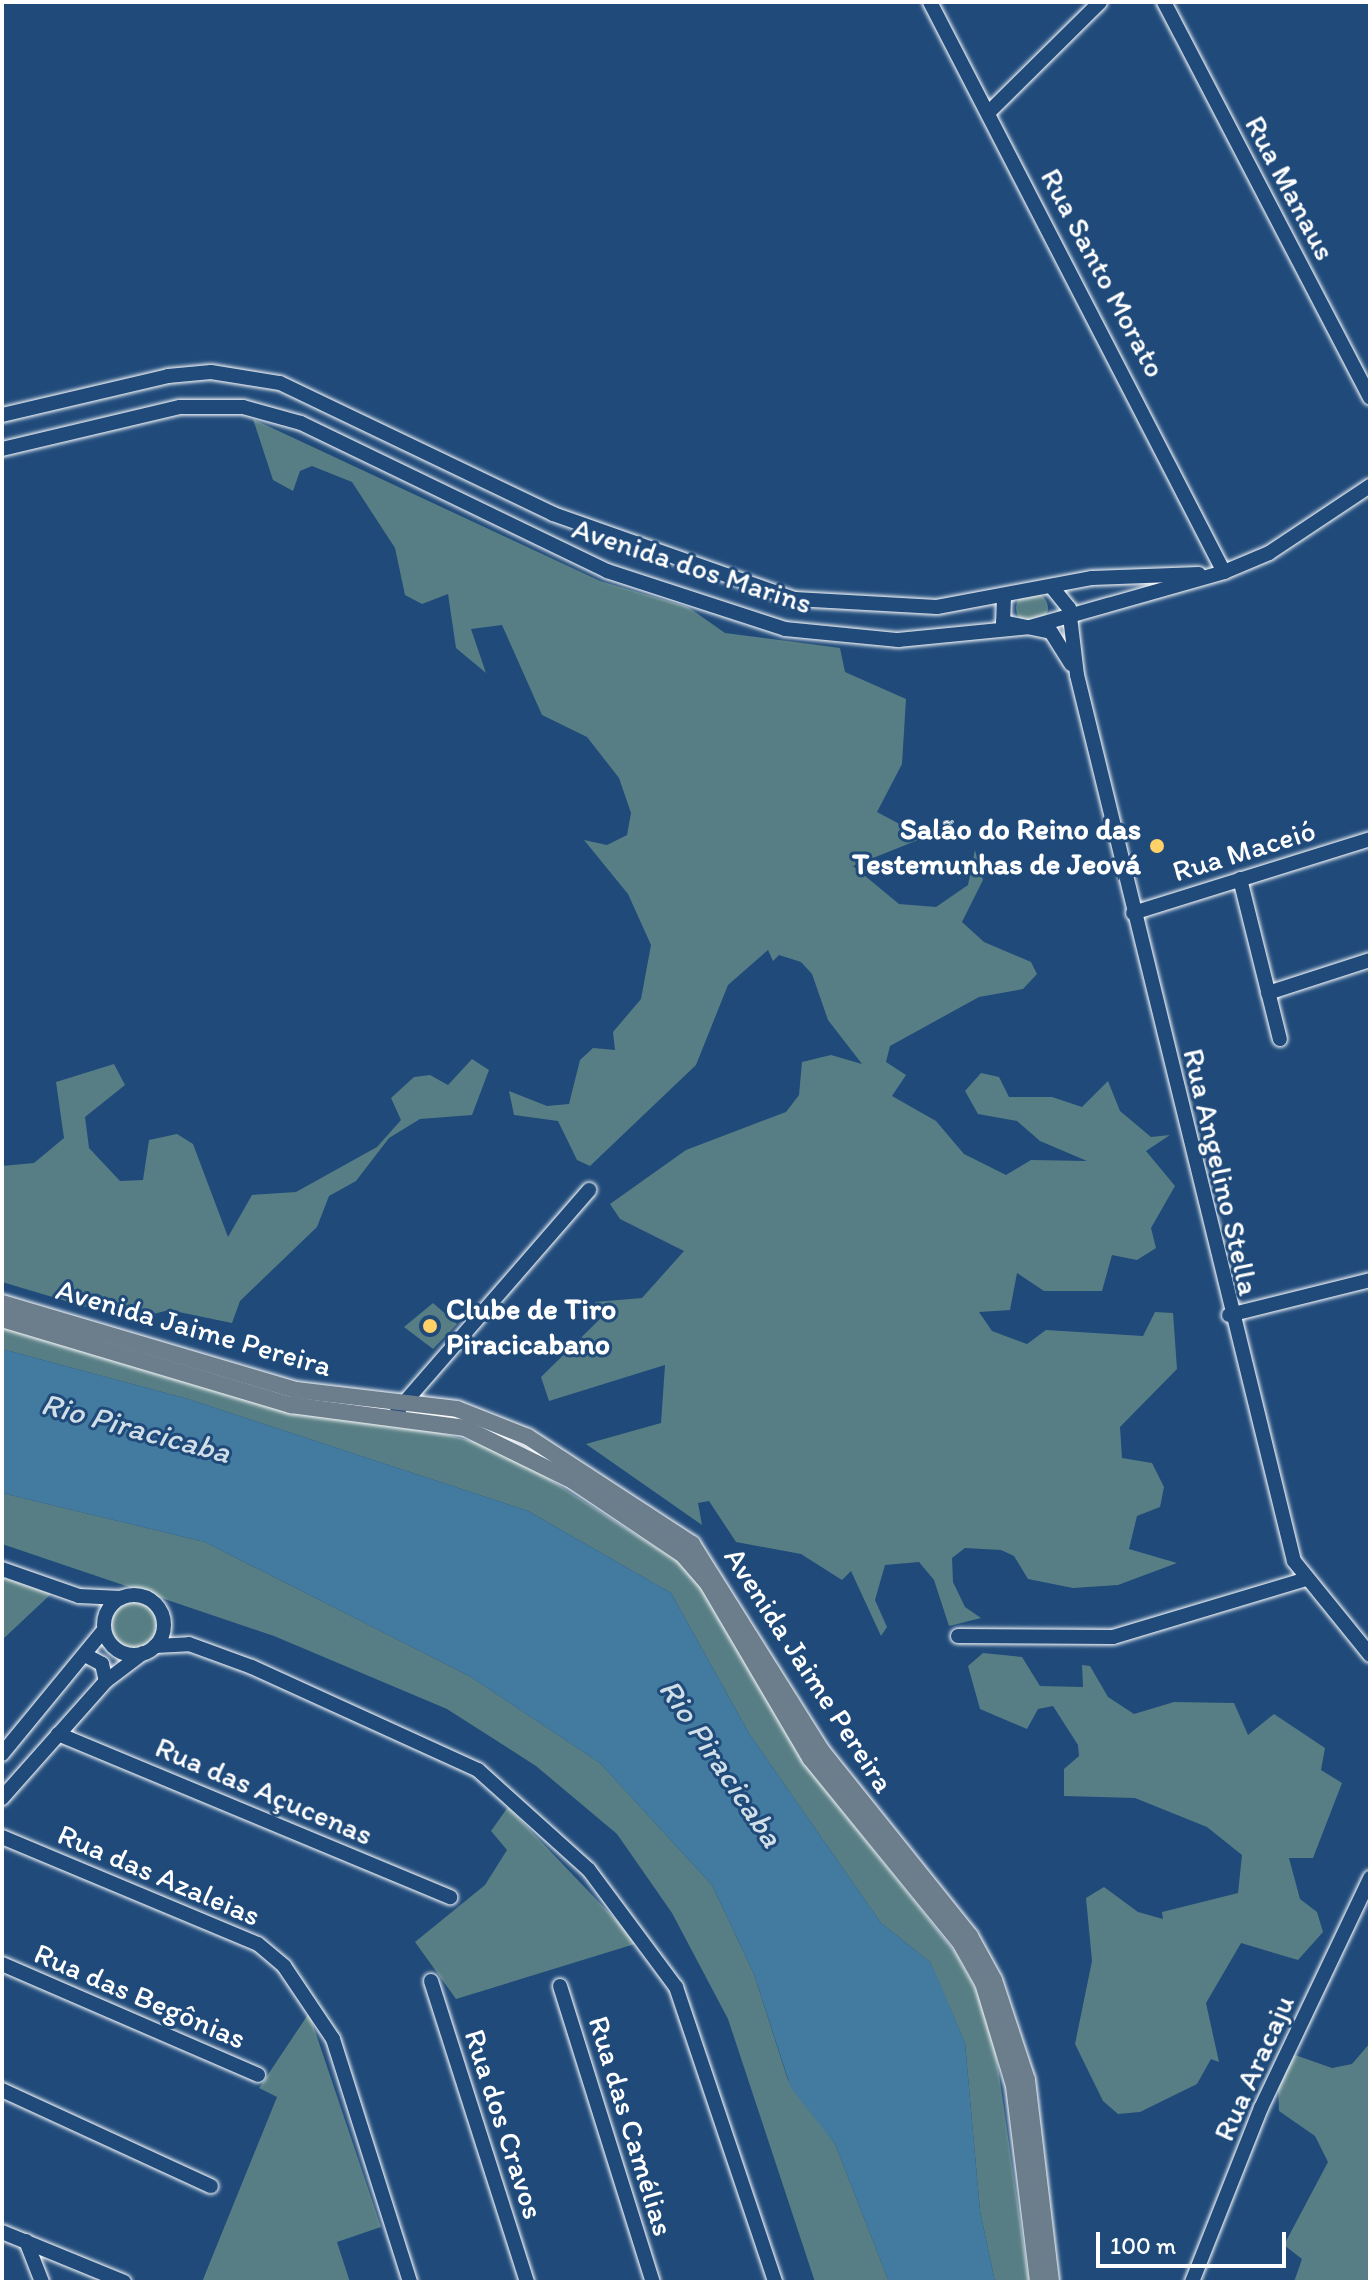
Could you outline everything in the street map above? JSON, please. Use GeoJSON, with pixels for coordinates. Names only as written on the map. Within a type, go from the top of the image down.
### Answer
{"type":"FeatureCollection","features":[{"type":"Feature","properties":{"kind":"main road","name":"Avenida Jaime Pereira"},"geometry":{"type":"LineString","coordinates":[[2,1303],[296,1390],[399,1407],[507,1443],[654,1532],[708,1584],[810,1758],[961,1944],[983,1983],[1014,2086],[1038,2282]]}},
{"type":"Feature","properties":{"kind":"main road","name":"Avenida Jaime Pereira"},"geometry":{"type":"LineString","coordinates":[[2,1319],[291,1405],[457,1409],[528,1437],[644,1507],[717,1574],[821,1750],[970,1936],[994,1980],[1027,2080],[1051,2282]]}},
{"type":"Feature","properties":{"kind":"street","name":"Rua Santo Morato"},"geometry":{"type":"LineString","coordinates":[[930,2],[1224,572]]}},
{"type":"Feature","properties":{"kind":"street"},"geometry":{"type":"LineString","coordinates":[[989,112],[1100,2]]}},
{"type":"Feature","properties":{"kind":"street","name":"Rua Manaus"},"geometry":{"type":"LineString","coordinates":[[1164,2],[1370,398]]}},
{"type":"Feature","properties":{"kind":"street","name":"Avenida dos Marins"},"geometry":{"type":"LineString","coordinates":[[2,415],[168,376],[211,372],[280,383],[553,514],[752,588],[876,607],[1004,597],[1051,586],[1224,572]]}},
{"type":"Feature","properties":{"kind":"street","name":"Avenida dos Marins"},"geometry":{"type":"LineString","coordinates":[[2,449],[180,407],[243,407],[301,423],[607,571],[772,626],[898,640],[1030,627],[1224,572]]}},
{"type":"Feature","properties":{"kind":"street"},"geometry":{"type":"LineString","coordinates":[[1224,572],[1269,553],[1370,486]]}},
{"type":"Feature","properties":{"kind":"street"},"geometry":{"type":"LineString","coordinates":[[1051,586],[1069,614],[1077,675]]}},
{"type":"Feature","properties":{"kind":"street"},"geometry":{"type":"LineString","coordinates":[[1004,597],[999,617],[1060,640],[1077,675]]}},
{"type":"Feature","properties":{"kind":"street","name":"Rua Angelino Stella"},"geometry":{"type":"LineString","coordinates":[[1077,675],[1229,1315],[1303,1580],[1370,1655]]}},
{"type":"Feature","properties":{"kind":"street","name":"Rua Maceió"},"geometry":{"type":"LineString","coordinates":[[1133,913],[1370,839]]}},
{"type":"Feature","properties":{"kind":"street"},"geometry":{"type":"LineString","coordinates":[[1240,879],[1280,1039]]}},
{"type":"Feature","properties":{"kind":"street"},"geometry":{"type":"LineString","coordinates":[[1268,993],[1370,960]]}},
{"type":"Feature","properties":{"kind":"street"},"geometry":{"type":"LineString","coordinates":[[399,1407],[589,1190]]}},
{"type":"Feature","properties":{"kind":"street"},"geometry":{"type":"LineString","coordinates":[[1229,1315],[1370,1280]]}},
{"type":"Feature","properties":{"kind":"street"},"geometry":{"type":"LineString","coordinates":[[2,1569],[79,1596],[142,1596],[189,1644],[376,1718],[478,1770],[589,1870],[676,1987],[775,2282]]}},
{"type":"Feature","properties":{"kind":"street"},"geometry":{"type":"LineString","coordinates":[[958,1636],[1113,1637],[1303,1580]]}},
{"type":"Feature","properties":{"kind":"street"},"geometry":{"type":"LineString","coordinates":[[79,1596],[123,1652],[189,1644]]}},
{"type":"Feature","properties":{"kind":"street"},"geometry":{"type":"LineString","coordinates":[[2,1754],[87,1656],[104,1629],[107,1611],[121,1597]]}},
{"type":"Feature","properties":{"kind":"street"},"geometry":{"type":"LineString","coordinates":[[2,1798],[106,1681],[149,1649],[162,1617]]}},
{"type":"Feature","properties":{"kind":"street"},"geometry":{"type":"LineString","coordinates":[[87,1656],[102,1664],[106,1681]]}},
{"type":"Feature","properties":{"kind":"street","name":"Rua das Açucenas"},"geometry":{"type":"LineString","coordinates":[[58,1734],[450,1897]]}},
{"type":"Feature","properties":{"kind":"street","name":"Rua das Azaleias"},"geometry":{"type":"LineString","coordinates":[[2,1837],[234,1933],[284,1966],[333,2039],[410,2282]]}},
{"type":"Feature","properties":{"kind":"street","name":"Rua Aracaju"},"geometry":{"type":"LineString","coordinates":[[1192,2282],[1261,2108],[1370,1878]]}},
{"type":"Feature","properties":{"kind":"street","name":"Rua das Begônias"},"geometry":{"type":"LineString","coordinates":[[2,1964],[258,2075]]}},
{"type":"Feature","properties":{"kind":"street","name":"Rua dos Cravos"},"geometry":{"type":"LineString","coordinates":[[431,1981],[527,2282]]}},
{"type":"Feature","properties":{"kind":"street","name":"Rua das Camélias"},"geometry":{"type":"LineString","coordinates":[[560,1986],[653,2282]]}},
{"type":"Feature","properties":{"kind":"street"},"geometry":{"type":"LineString","coordinates":[[2,2090],[211,2186]]}},
{"type":"Feature","properties":{"kind":"street"},"geometry":{"type":"LineString","coordinates":[[2,2232],[124,2282]]}},
{"type":"Feature","properties":{"kind":"street"},"geometry":{"type":"LineString","coordinates":[[26,2241],[42,2282]]}},
{"type":"Feature","properties":{"kind":"green space"},"geometry":{"type":"Polygon","coordinates":[[[253,419],[600,581],[688,607],[725,633],[840,648],[845,672],[906,699],[902,764],[877,812],[907,828],[953,826],[853,866],[899,904],[936,907],[968,885],[975,850],[983,880],[962,922],[984,942],[1031,962],[1037,974],[1023,989],[979,997],[890,1046],[886,1062],[906,1075],[892,1096],[936,1121],[964,1154],[1006,1175],[1031,1160],[1087,1161],[1040,1141],[1017,1121],[978,1114],[965,1091],[981,1073],[999,1077],[1009,1097],[1052,1097],[1082,1107],[1108,1081],[1120,1111],[1151,1137],[1170,1135],[1146,1151],[1175,1186],[1151,1228],[1156,1248],[1137,1260],[1112,1255],[1102,1291],[1044,1291],[1017,1273],[1010,1310],[979,1312],[992,1331],[1027,1344],[1046,1330],[1143,1336],[1155,1312],[1173,1313],[1177,1369],[1120,1427],[1122,1458],[1152,1463],[1164,1487],[1160,1507],[1137,1516],[1129,1549],[1177,1563],[1118,1585],[1073,1588],[1028,1579],[1014,1556],[1001,1550],[965,1548],[952,1558],[953,1582],[965,1607],[981,1618],[949,1626],[934,1580],[919,1562],[885,1565],[875,1600],[887,1627],[881,1636],[851,1571],[842,1580],[801,1554],[736,1542],[709,1501],[698,1503],[702,1525],[586,1444],[661,1423],[665,1365],[549,1401],[541,1377],[601,1318],[595,1302],[642,1298],[684,1251],[620,1219],[610,1204],[686,1150],[786,1112],[799,1095],[802,1062],[831,1055],[862,1064],[828,1020],[812,974],[801,962],[779,955],[773,961],[768,950],[728,985],[696,1065],[590,1166],[577,1160],[558,1121],[514,1115],[509,1091],[547,1106],[569,1104],[580,1060],[593,1048],[615,1050],[613,1032],[641,999],[651,945],[628,894],[584,840],[607,845],[627,835],[631,813],[619,778],[587,737],[542,715],[502,625],[471,629],[486,673],[456,648],[448,594],[422,604],[405,595],[395,548],[352,482],[312,466],[300,471],[293,491],[273,480],[253,419]]]}},
{"type":"Feature","properties":{"kind":"green space"},"geometry":{"type":"Polygon","coordinates":[[[1032,592],[1043,597],[1048,608],[1043,619],[1032,624],[1021,619],[1016,608],[1021,597],[1032,592]]]}},
{"type":"Feature","properties":{"kind":"green space"},"geometry":{"type":"Polygon","coordinates":[[[472,1059],[489,1070],[472,1115],[420,1119],[389,1138],[356,1181],[329,1196],[317,1227],[240,1301],[232,1323],[169,1310],[130,1320],[2,1282],[2,1166],[34,1163],[64,1138],[56,1082],[114,1064],[125,1085],[85,1117],[89,1148],[120,1181],[143,1180],[149,1140],[177,1134],[193,1144],[228,1237],[252,1195],[296,1192],[377,1147],[401,1120],[391,1098],[414,1077],[430,1075],[448,1085],[472,1059]]]}},
{"type":"Feature","properties":{"kind":"green space","name":"Clube de Tiro Piracicabano"},"geometry":{"type":"Polygon","coordinates":[[[433,1303],[457,1324],[433,1349],[404,1327],[433,1303]]]}},
{"type":"Feature","properties":{"kind":"green space"},"geometry":{"type":"Polygon","coordinates":[[[2,1324],[293,1413],[423,1428],[504,1450],[680,1563],[704,1591],[806,1766],[955,1952],[976,1990],[993,2033],[1029,2282],[995,2282],[980,2211],[965,2043],[930,1962],[881,1923],[750,1735],[671,1593],[528,1511],[188,1399],[2,1349],[2,1324]]]}},
{"type":"Feature","properties":{"kind":"green space"},"geometry":{"type":"Polygon","coordinates":[[[2,1493],[205,1542],[471,1677],[600,1763],[712,1885],[754,1974],[788,2080],[835,2144],[889,2282],[815,2282],[728,2019],[672,1913],[617,1834],[536,1766],[447,1709],[274,1636],[2,1544],[2,1493]]]}},
{"type":"Feature","properties":{"kind":"green space"},"geometry":{"type":"Polygon","coordinates":[[[2,1577],[51,1594],[2,1640],[2,1577]]]}},
{"type":"Feature","properties":{"kind":"green space"},"geometry":{"type":"Polygon","coordinates":[[[134,1598],[152,1606],[160,1624],[152,1642],[134,1650],[116,1642],[108,1624],[116,1606],[134,1598]]]}},
{"type":"Feature","properties":{"kind":"green space"},"geometry":{"type":"Polygon","coordinates":[[[983,1653],[1022,1657],[1040,1686],[1083,1687],[1082,1665],[1090,1666],[1108,1697],[1134,1714],[1174,1702],[1234,1703],[1248,1735],[1274,1714],[1325,1748],[1321,1770],[1342,1783],[1313,1858],[1289,1858],[1300,1899],[1317,1912],[1323,1932],[1298,1960],[1241,1943],[1206,2003],[1219,2062],[1211,2059],[1197,2084],[1140,2112],[1118,2114],[1103,2101],[1075,2044],[1092,1961],[1086,1898],[1104,1887],[1138,1912],[1163,1919],[1162,1912],[1238,1893],[1242,1855],[1207,1827],[1135,1798],[1064,1796],[1064,1769],[1079,1756],[1078,1745],[1053,1706],[1038,1709],[1027,1729],[980,1709],[968,1666],[983,1653]]]}},
{"type":"Feature","properties":{"kind":"green space"},"geometry":{"type":"Polygon","coordinates":[[[508,1807],[638,1943],[456,1999],[415,1942],[485,1885],[507,1850],[491,1831],[508,1807]]]}},
{"type":"Feature","properties":{"kind":"green space"},"geometry":{"type":"Polygon","coordinates":[[[309,2013],[381,2227],[337,2242],[350,2282],[202,2282],[277,2097],[259,2088],[309,2013]]]}},
{"type":"Feature","properties":{"kind":"green space"},"geometry":{"type":"Polygon","coordinates":[[[1370,2043],[1370,2282],[1294,2282],[1302,2259],[1284,2245],[1328,2162],[1315,2136],[1279,2111],[1278,2085],[1295,2055],[1332,2068],[1352,2064],[1370,2043]]]}},
{"type":"Feature","properties":{"kind":"water","name":"Rio Piracicaba"},"geometry":{"type":"Polygon","coordinates":[[[2,1349],[188,1399],[528,1511],[671,1593],[750,1735],[881,1923],[930,1962],[938,1979],[965,2043],[980,2211],[995,2282],[889,2282],[835,2144],[791,2088],[754,1974],[712,1885],[600,1763],[471,1677],[205,1542],[2,1493],[2,1349]]]}},
{"type":"Feature","properties":{"kind":"place","name":"Salão do Reino das Testemunhas de Jeová"},"geometry":{"type":"Point","coordinates":[1157,846]}},
{"type":"Feature","properties":{"kind":"place","name":"Clube de Tiro Piracicabano"},"geometry":{"type":"Point","coordinates":[430,1326]}}]}
